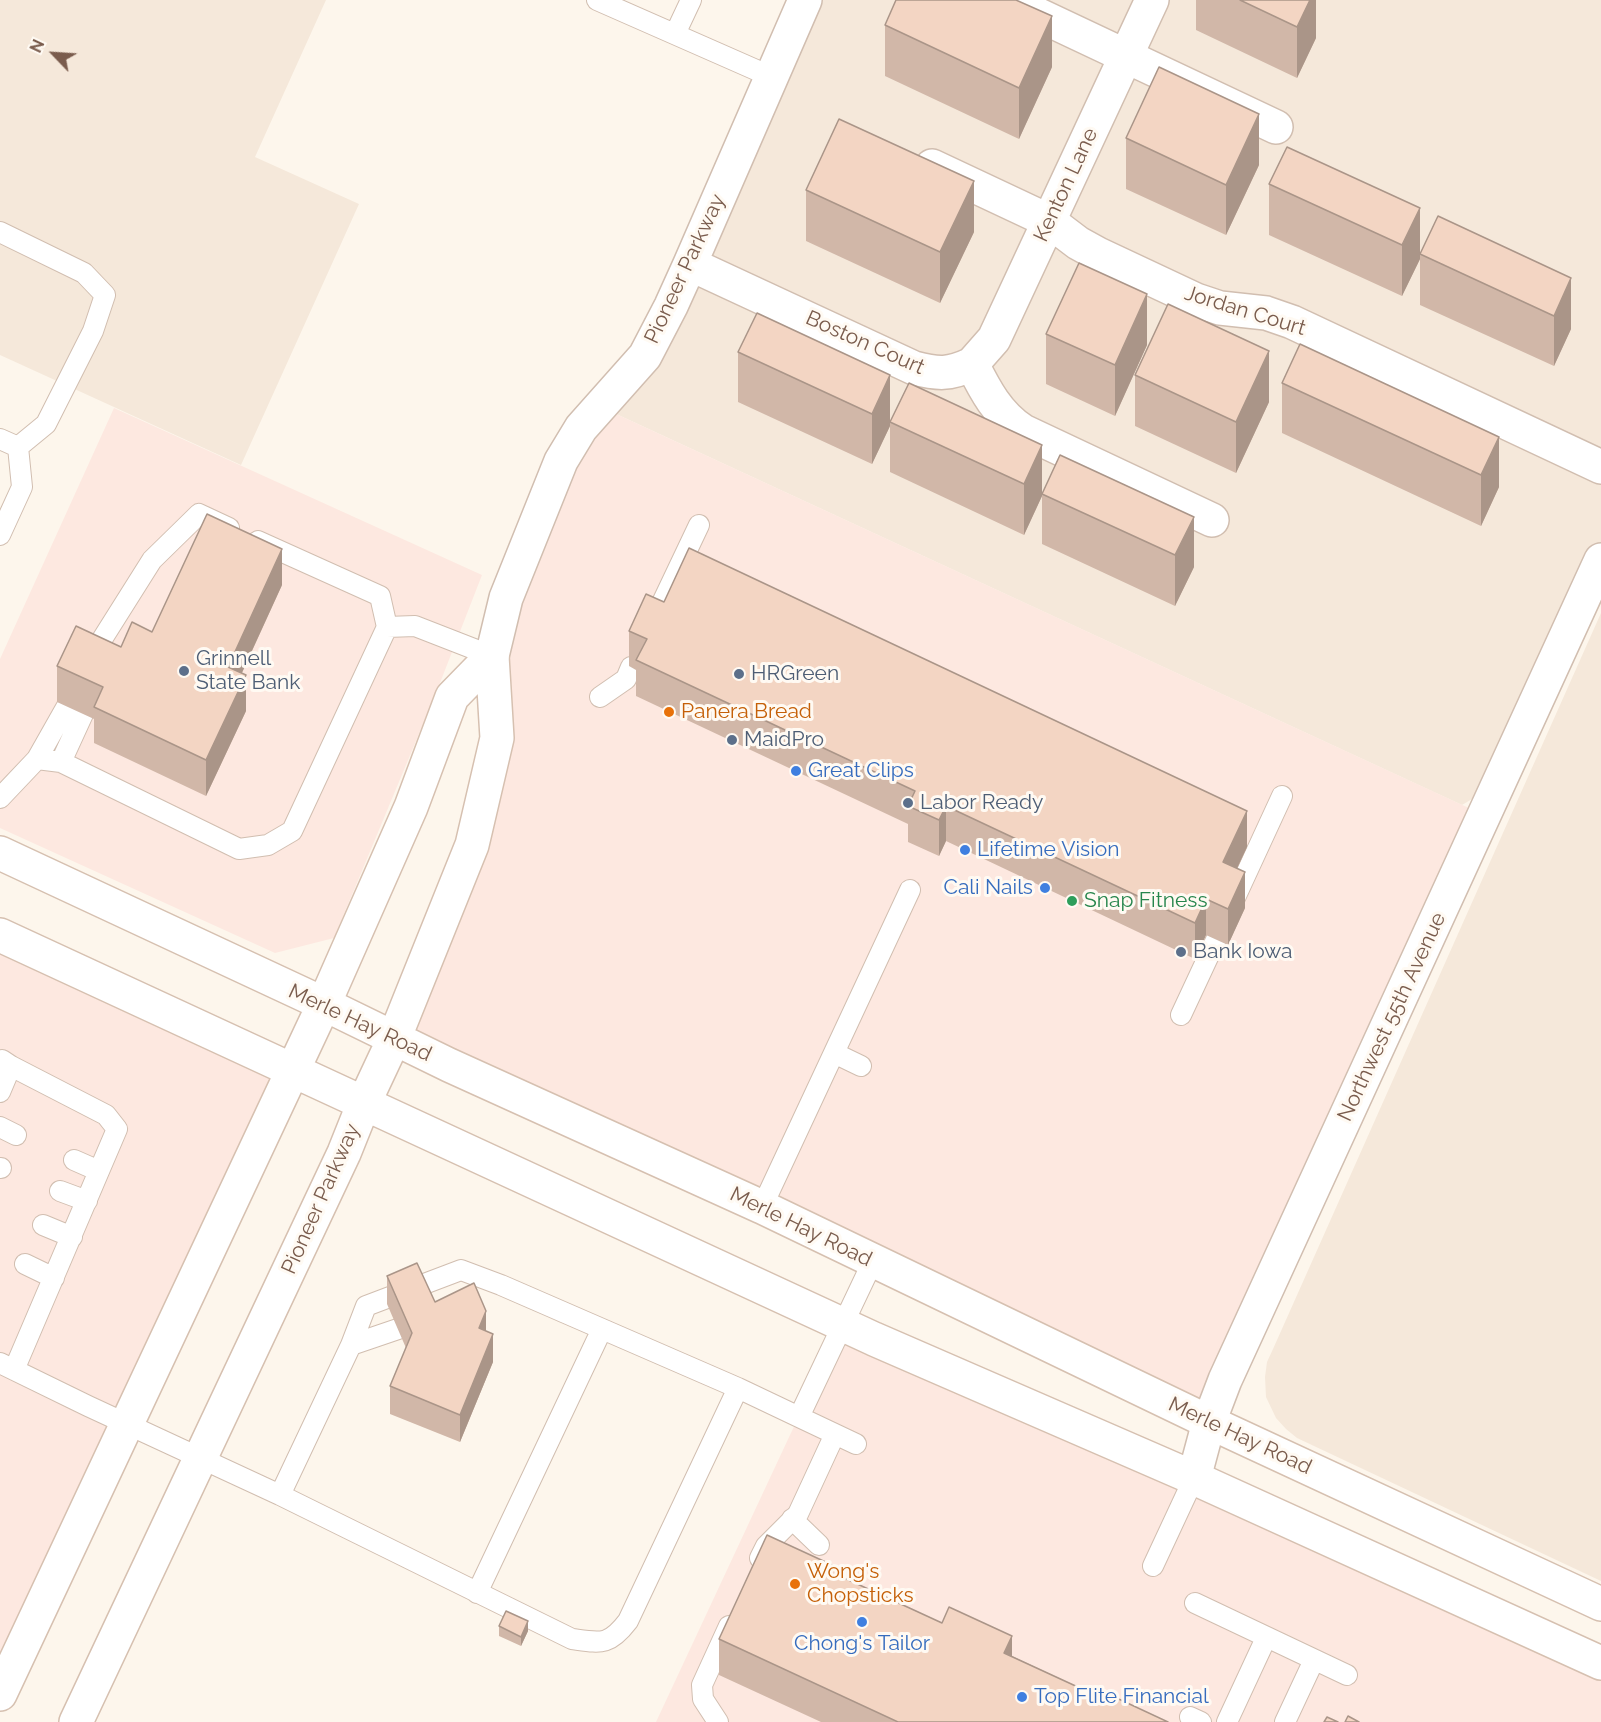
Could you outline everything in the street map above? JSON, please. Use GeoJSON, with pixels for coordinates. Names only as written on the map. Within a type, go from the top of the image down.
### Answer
{"type":"FeatureCollection","features":[{"type":"Feature","properties":{"kind":"street","name":"Pioneer Parkway"},"geometry":{"type":"LineString","coordinates":[[76,1722],[343,1156],[364,1103],[394,1039],[472,845],[497,738],[492,656],[506,598],[561,461],[581,428],[645,356],[690,264],[805,0]]}},
{"type":"Feature","properties":{"kind":"street"},"geometry":{"type":"LineString","coordinates":[[1006,0],[1276,127]]}},
{"type":"Feature","properties":{"kind":"street","name":"Kenton Lane"},"geometry":{"type":"LineString","coordinates":[[972,364],[994,339],[1152,0]]}},
{"type":"Feature","properties":{"kind":"street","name":"Jordan Court"},"geometry":{"type":"LineString","coordinates":[[900,151],[1049,221],[1078,243],[1098,254],[1196,300],[1220,308],[1266,314],[1292,322],[1601,467]]}},
{"type":"Feature","properties":{"kind":"street","name":"Boston Court"},"geometry":{"type":"LineString","coordinates":[[690,264],[914,368],[933,373],[954,372],[972,364]]}},
{"type":"Feature","properties":{"kind":"street"},"geometry":{"type":"LineString","coordinates":[[972,364],[999,411],[1011,424],[1212,520]]}},
{"type":"Feature","properties":{"kind":"street","name":"Northwest 55th Avenue"},"geometry":{"type":"LineString","coordinates":[[1194,1478],[1209,1422],[1225,1380],[1601,560]]}},
{"type":"Feature","properties":{"kind":"street"},"geometry":{"type":"LineString","coordinates":[[0,1694],[324,1004],[411,807],[452,697],[492,656]]}},
{"type":"Feature","properties":{"kind":"street","name":"Merle Hay Road"},"geometry":{"type":"LineString","coordinates":[[0,853],[394,1039],[762,1207],[1209,1422],[1601,1604]]}},
{"type":"Feature","properties":{"kind":"street"},"geometry":{"type":"LineString","coordinates":[[0,935],[843,1325],[1194,1478],[1601,1663]]}},
{"type":"Feature","properties":{"kind":"lane"},"geometry":{"type":"LineString","coordinates":[[597,0],[772,77]]}},
{"type":"Feature","properties":{"kind":"lane"},"geometry":{"type":"LineString","coordinates":[[675,34],[691,0]]}},
{"type":"Feature","properties":{"kind":"lane"},"geometry":{"type":"LineString","coordinates":[[0,232],[84,273],[105,295],[93,331],[46,424],[9,443],[22,487],[0,535]]}},
{"type":"Feature","properties":{"kind":"lane"},"geometry":{"type":"LineString","coordinates":[[37,759],[61,762],[239,849],[268,844],[292,831],[387,627],[380,596],[199,514],[152,560],[93,670]]}},
{"type":"Feature","properties":{"kind":"lane"},"geometry":{"type":"LineString","coordinates":[[648,631],[699,525]]}},
{"type":"Feature","properties":{"kind":"lane"},"geometry":{"type":"LineString","coordinates":[[387,627],[415,626],[492,656]]}},
{"type":"Feature","properties":{"kind":"lane"},"geometry":{"type":"LineString","coordinates":[[600,697],[626,679],[631,667]]}},
{"type":"Feature","properties":{"kind":"lane"},"geometry":{"type":"LineString","coordinates":[[0,798],[37,759],[75,710],[61,762]]}},
{"type":"Feature","properties":{"kind":"lane"},"geometry":{"type":"LineString","coordinates":[[1233,903],[1282,796]]}},
{"type":"Feature","properties":{"kind":"lane"},"geometry":{"type":"LineString","coordinates":[[762,1207],[909,890]]}},
{"type":"Feature","properties":{"kind":"lane"},"geometry":{"type":"LineString","coordinates":[[1181,1015],[1216,940]]}},
{"type":"Feature","properties":{"kind":"lane"},"geometry":{"type":"LineString","coordinates":[[834,1053],[861,1066]]}},
{"type":"Feature","properties":{"kind":"lane"},"geometry":{"type":"LineString","coordinates":[[0,1092],[6,1063],[106,1115],[117,1128],[54,1278],[7,1366],[280,1495],[572,1639],[600,1643],[617,1636],[628,1621],[738,1388]]}},
{"type":"Feature","properties":{"kind":"lane"},"geometry":{"type":"LineString","coordinates":[[74,1160],[99,1171]]}},
{"type":"Feature","properties":{"kind":"lane"},"geometry":{"type":"LineString","coordinates":[[60,1191],[87,1202]]}},
{"type":"Feature","properties":{"kind":"lane"},"geometry":{"type":"LineString","coordinates":[[43,1226],[72,1237]]}},
{"type":"Feature","properties":{"kind":"lane"},"geometry":{"type":"LineString","coordinates":[[799,1417],[873,1261]]}},
{"type":"Feature","properties":{"kind":"lane"},"geometry":{"type":"LineString","coordinates":[[25,1264],[54,1278]]}},
{"type":"Feature","properties":{"kind":"lane"},"geometry":{"type":"LineString","coordinates":[[280,1495],[351,1345],[366,1306],[461,1270],[501,1285],[738,1388],[856,1444]]}},
{"type":"Feature","properties":{"kind":"lane"},"geometry":{"type":"LineString","coordinates":[[481,1294],[501,1285]]}},
{"type":"Feature","properties":{"kind":"lane"},"geometry":{"type":"LineString","coordinates":[[351,1345],[398,1329]]}},
{"type":"Feature","properties":{"kind":"lane"},"geometry":{"type":"LineString","coordinates":[[477,1593],[602,1329]]}},
{"type":"Feature","properties":{"kind":"lane"},"geometry":{"type":"LineString","coordinates":[[751,1578],[766,1546],[798,1514],[835,1434]]}},
{"type":"Feature","properties":{"kind":"lane"},"geometry":{"type":"LineString","coordinates":[[1154,1566],[1194,1478]]}},
{"type":"Feature","properties":{"kind":"lane"},"geometry":{"type":"LineString","coordinates":[[792,1519],[819,1545]]}},
{"type":"Feature","properties":{"kind":"lane"},"geometry":{"type":"LineString","coordinates":[[1195,1603],[1347,1675]]}},
{"type":"Feature","properties":{"kind":"lane"},"geometry":{"type":"LineString","coordinates":[[718,1722],[703,1699],[702,1684],[736,1610]]}},
{"type":"Feature","properties":{"kind":"lane"},"geometry":{"type":"LineString","coordinates":[[1227,1722],[1266,1638]]}},
{"type":"Feature","properties":{"kind":"lane"},"geometry":{"type":"LineString","coordinates":[[1285,1722],[1314,1660]]}},
{"type":"Feature","properties":{"kind":"shaded area"},"geometry":{"type":"Polygon","coordinates":[[[0,0],[326,0],[255,157],[359,204],[241,465],[0,355],[0,0]]]}},
{"type":"Feature","properties":{"kind":"shaded area"},"geometry":{"type":"Polygon","coordinates":[[[805,0],[1601,0],[1601,560],[1485,785],[1472,799],[1462,805],[601,407],[645,356],[805,0]]]}},
{"type":"Feature","properties":{"kind":"shaded area"},"geometry":{"type":"Polygon","coordinates":[[[601,407],[1484,815],[1209,1422],[394,1039],[472,845],[492,656],[601,407]]]}},
{"type":"Feature","properties":{"kind":"shaded area"},"geometry":{"type":"Polygon","coordinates":[[[114,408],[482,575],[438,688],[334,938],[275,953],[0,828],[0,659],[114,408]]]}},
{"type":"Feature","properties":{"kind":"shaded area"},"geometry":{"type":"Polygon","coordinates":[[[1601,613],[1601,1581],[1297,1438],[1276,1418],[1266,1397],[1265,1377],[1267,1362],[1601,613]]]}},
{"type":"Feature","properties":{"kind":"shaded area"},"geometry":{"type":"Polygon","coordinates":[[[0,934],[293,1071],[0,1694],[0,934]]]}},
{"type":"Feature","properties":{"kind":"shaded area"},"geometry":{"type":"Polygon","coordinates":[[[843,1325],[1601,1663],[1601,1722],[656,1722],[843,1325]]]}},
{"type":"Feature","properties":{"kind":"building"},"geometry":{"type":"Polygon","coordinates":[[[896,0],[1016,0],[1052,16],[1019,88],[885,25],[896,0]]]}},
{"type":"Feature","properties":{"kind":"building"},"geometry":{"type":"Polygon","coordinates":[[[1240,0],[1310,0],[1297,27],[1240,0]]]}},
{"type":"Feature","properties":{"kind":"building"},"geometry":{"type":"Polygon","coordinates":[[[1159,67],[1259,114],[1226,185],[1126,138],[1159,67]]]}},
{"type":"Feature","properties":{"kind":"building"},"geometry":{"type":"Polygon","coordinates":[[[839,119],[974,181],[940,252],[806,190],[839,119]]]}},
{"type":"Feature","properties":{"kind":"building"},"geometry":{"type":"Polygon","coordinates":[[[1287,147],[1420,208],[1402,245],[1269,184],[1287,147]]]}},
{"type":"Feature","properties":{"kind":"building"},"geometry":{"type":"Polygon","coordinates":[[[1438,216],[1571,278],[1554,316],[1420,254],[1438,216]]]}},
{"type":"Feature","properties":{"kind":"building"},"geometry":{"type":"Polygon","coordinates":[[[1079,263],[1147,294],[1115,365],[1046,334],[1079,263]]]}},
{"type":"Feature","properties":{"kind":"building"},"geometry":{"type":"Polygon","coordinates":[[[1168,304],[1269,351],[1236,422],[1135,375],[1168,304]]]}},
{"type":"Feature","properties":{"kind":"building"},"geometry":{"type":"Polygon","coordinates":[[[757,313],[890,375],[872,414],[738,352],[757,313]]]}},
{"type":"Feature","properties":{"kind":"building"},"geometry":{"type":"Polygon","coordinates":[[[1300,344],[1499,437],[1481,475],[1282,383],[1300,344]]]}},
{"type":"Feature","properties":{"kind":"building"},"geometry":{"type":"Polygon","coordinates":[[[909,383],[1042,445],[1024,484],[890,422],[909,383]]]}},
{"type":"Feature","properties":{"kind":"building"},"geometry":{"type":"Polygon","coordinates":[[[1060,455],[1194,517],[1175,555],[1042,494],[1060,455]]]}},
{"type":"Feature","properties":{"kind":"building","name":"Grinnell State Bank"},"geometry":{"type":"Polygon","coordinates":[[[207,514],[282,549],[228,667],[246,675],[206,760],[94,707],[103,687],[57,666],[76,626],[121,647],[132,622],[152,632],[207,514]]]}},
{"type":"Feature","properties":{"kind":"building"},"geometry":{"type":"Polygon","coordinates":[[[689,548],[1247,811],[1223,862],[1245,872],[1228,909],[1206,899],[1195,923],[946,806],[939,820],[908,806],[915,791],[636,660],[647,639],[629,631],[646,594],[664,602],[689,548]]]}},
{"type":"Feature","properties":{"kind":"building"},"geometry":{"type":"Polygon","coordinates":[[[417,1263],[435,1302],[474,1283],[486,1311],[479,1328],[493,1334],[460,1415],[390,1386],[412,1333],[387,1276],[417,1263]]]}},
{"type":"Feature","properties":{"kind":"building"},"geometry":{"type":"Polygon","coordinates":[[[767,1535],[843,1570],[840,1576],[942,1623],[949,1607],[1012,1636],[1004,1653],[1106,1700],[1108,1694],[1168,1722],[898,1722],[719,1639],[767,1535]]]}},
{"type":"Feature","properties":{"kind":"building"},"geometry":{"type":"Polygon","coordinates":[[[506,1611],[528,1621],[521,1637],[499,1626],[506,1611]]]}},
{"type":"Feature","properties":{"kind":"building"},"geometry":{"type":"Polygon","coordinates":[[[1348,1716],[1359,1722],[1345,1722],[1348,1716]]]}},
{"type":"Feature","properties":{"kind":"building"},"geometry":{"type":"Polygon","coordinates":[[[1327,1717],[1338,1722],[1324,1722],[1327,1717]]]}},
{"type":"Feature","properties":{"kind":"place","name":"Grinnell State Bank"},"geometry":{"type":"Point","coordinates":[184,671]}},
{"type":"Feature","properties":{"kind":"place","name":"HRGreen"},"geometry":{"type":"Point","coordinates":[739,674]}},
{"type":"Feature","properties":{"kind":"place","name":"Panera Bread"},"geometry":{"type":"Point","coordinates":[669,712]}},
{"type":"Feature","properties":{"kind":"place","name":"MaidPro"},"geometry":{"type":"Point","coordinates":[732,740]}},
{"type":"Feature","properties":{"kind":"place","name":"Great Clips"},"geometry":{"type":"Point","coordinates":[796,771]}},
{"type":"Feature","properties":{"kind":"place","name":"Labor Ready"},"geometry":{"type":"Point","coordinates":[908,803]}},
{"type":"Feature","properties":{"kind":"place","name":"Lifetime Vision"},"geometry":{"type":"Point","coordinates":[965,850]}},
{"type":"Feature","properties":{"kind":"place","name":"Cali Nails"},"geometry":{"type":"Point","coordinates":[1045,888]}},
{"type":"Feature","properties":{"kind":"place","name":"Snap Fitness"},"geometry":{"type":"Point","coordinates":[1072,901]}},
{"type":"Feature","properties":{"kind":"place","name":"Bank Iowa"},"geometry":{"type":"Point","coordinates":[1181,952]}},
{"type":"Feature","properties":{"kind":"place","name":"Wong's Chopsticks"},"geometry":{"type":"Point","coordinates":[795,1584]}},
{"type":"Feature","properties":{"kind":"place","name":"Chong's Tailor"},"geometry":{"type":"Point","coordinates":[862,1622]}},
{"type":"Feature","properties":{"kind":"place","name":"Top Flite Financial"},"geometry":{"type":"Point","coordinates":[1022,1697]}}]}
